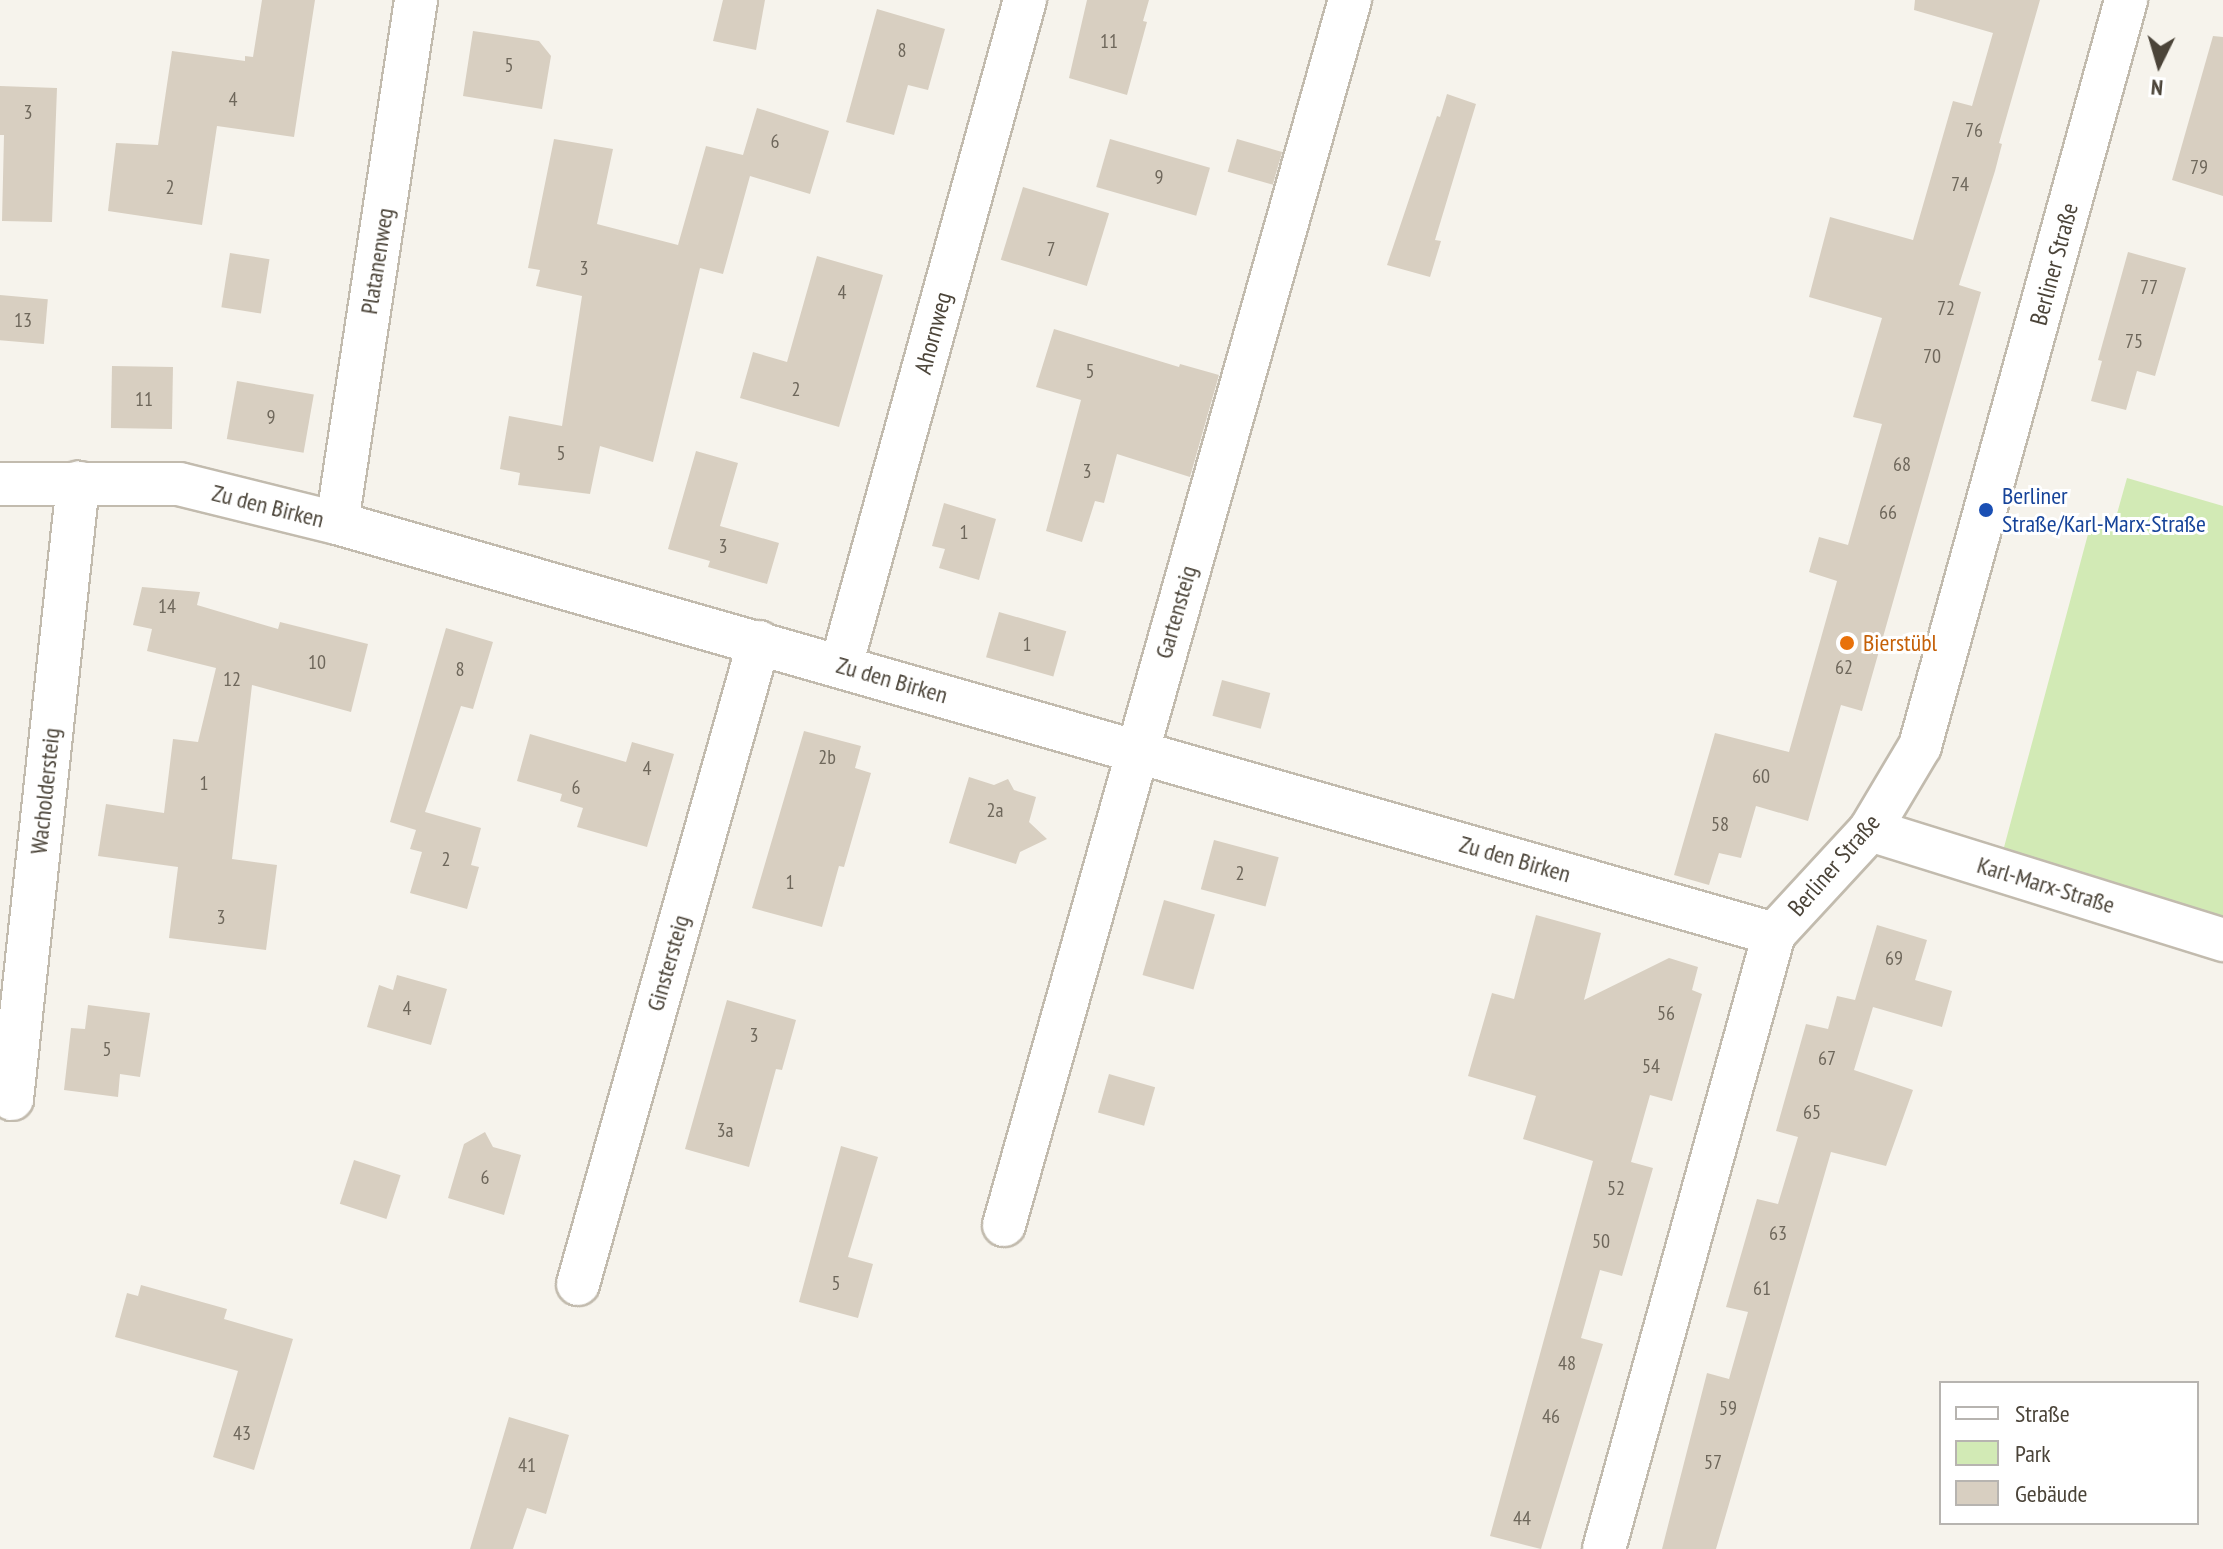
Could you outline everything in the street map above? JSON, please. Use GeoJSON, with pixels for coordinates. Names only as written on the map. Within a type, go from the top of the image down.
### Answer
{"type":"FeatureCollection","features":[{"type":"Feature","properties":{"kind":"street","name":"Platanenweg"},"geometry":{"type":"LineString","coordinates":[[337,523],[416,0]]}},
{"type":"Feature","properties":{"kind":"street","name":"Ahornweg"},"geometry":{"type":"LineString","coordinates":[[841,666],[1025,0]]}},
{"type":"Feature","properties":{"kind":"street","name":"Gartensteig"},"geometry":{"type":"LineString","coordinates":[[1004,1225],[1350,0]]}},
{"type":"Feature","properties":{"kind":"street","name":"Berliner Straße"},"geometry":{"type":"LineString","coordinates":[[1604,1549],[1774,934],[1870,830],[1920,746],[2126,0]]}},
{"type":"Feature","properties":{"kind":"street","name":"Wacholdersteig"},"geometry":{"type":"LineString","coordinates":[[12,1099],[78,483]]}},
{"type":"Feature","properties":{"kind":"street","name":"Zu den Birken"},"geometry":{"type":"LineString","coordinates":[[0,484],[179,484],[337,523],[1774,934]]}},
{"type":"Feature","properties":{"kind":"street","name":"Ginstersteig"},"geometry":{"type":"LineString","coordinates":[[578,1284],[759,642]]}},
{"type":"Feature","properties":{"kind":"street","name":"Karl-Marx-Straße"},"geometry":{"type":"LineString","coordinates":[[1870,830],[2223,940]]}},
{"type":"Feature","properties":{"kind":"green space"},"geometry":{"type":"Polygon","coordinates":[[[2127,478],[2223,506],[2223,916],[2003,851],[2091,523],[2113,528],[2127,478]]]}},
{"type":"Feature","properties":{"kind":"building"},"geometry":{"type":"Polygon","coordinates":[[[262,0],[315,0],[294,137],[217,126],[202,225],[108,211],[116,143],[158,145],[172,51],[245,61],[245,56],[253,57],[262,0]]]}},
{"type":"Feature","properties":{"kind":"building"},"geometry":{"type":"Polygon","coordinates":[[[723,0],[765,0],[756,50],[713,41],[723,0]]]}},
{"type":"Feature","properties":{"kind":"building"},"geometry":{"type":"Polygon","coordinates":[[[1087,0],[1149,0],[1143,21],[1147,22],[1127,95],[1069,78],[1087,0]]]}},
{"type":"Feature","properties":{"kind":"building"},"geometry":{"type":"Polygon","coordinates":[[[1915,0],[2040,0],[1999,143],[2002,144],[1995,171],[1959,285],[1981,292],[1862,711],[1841,705],[1808,821],[1756,806],[1741,858],[1719,853],[1709,885],[1674,875],[1715,733],[1789,752],[1837,581],[1809,572],[1819,537],[1848,545],[1882,424],[1853,417],[1882,318],[1809,297],[1830,217],[1913,240],[1953,101],[1972,106],[1993,33],[1914,10],[1915,0]]]}},
{"type":"Feature","properties":{"kind":"building"},"geometry":{"type":"Polygon","coordinates":[[[877,9],[945,29],[928,90],[908,85],[894,135],[846,122],[877,9]]]}},
{"type":"Feature","properties":{"kind":"building"},"geometry":{"type":"Polygon","coordinates":[[[473,31],[539,41],[551,56],[542,109],[463,96],[473,31]]]}},
{"type":"Feature","properties":{"kind":"building"},"geometry":{"type":"Polygon","coordinates":[[[2213,36],[2223,37],[2223,196],[2172,180],[2213,36]]]}},
{"type":"Feature","properties":{"kind":"building"},"geometry":{"type":"Polygon","coordinates":[[[0,86],[57,88],[52,222],[2,221],[4,135],[0,135],[0,86]]]}},
{"type":"Feature","properties":{"kind":"building"},"geometry":{"type":"Polygon","coordinates":[[[1447,94],[1476,104],[1435,240],[1441,241],[1430,277],[1387,265],[1447,94]]]}},
{"type":"Feature","properties":{"kind":"building"},"geometry":{"type":"Polygon","coordinates":[[[757,108],[829,131],[810,194],[750,176],[723,274],[700,268],[653,462],[600,446],[590,494],[518,485],[520,473],[500,469],[509,416],[562,426],[582,296],[536,286],[540,270],[528,268],[554,139],[613,149],[597,224],[678,245],[706,146],[743,155],[757,108]]]}},
{"type":"Feature","properties":{"kind":"building"},"geometry":{"type":"Polygon","coordinates":[[[1110,139],[1210,168],[1196,216],[1096,187],[1110,139]]]}},
{"type":"Feature","properties":{"kind":"building"},"geometry":{"type":"Polygon","coordinates":[[[1237,139],[1282,152],[1273,185],[1228,172],[1237,139]]]}},
{"type":"Feature","properties":{"kind":"building"},"geometry":{"type":"Polygon","coordinates":[[[1023,187],[1109,213],[1087,286],[1001,260],[1023,187]]]}},
{"type":"Feature","properties":{"kind":"building"},"geometry":{"type":"Polygon","coordinates":[[[2128,252],[2186,268],[2155,376],[2137,371],[2126,410],[2091,401],[2102,361],[2098,360],[2128,252]]]}},
{"type":"Feature","properties":{"kind":"building"},"geometry":{"type":"Polygon","coordinates":[[[230,253],[270,259],[261,314],[221,307],[230,253]]]}},
{"type":"Feature","properties":{"kind":"building"},"geometry":{"type":"Polygon","coordinates":[[[817,256],[883,275],[839,427],[740,398],[753,352],[787,362],[817,256]]]}},
{"type":"Feature","properties":{"kind":"building"},"geometry":{"type":"Polygon","coordinates":[[[0,295],[48,299],[44,344],[0,340],[0,295]]]}},
{"type":"Feature","properties":{"kind":"building"},"geometry":{"type":"Polygon","coordinates":[[[1054,329],[1179,367],[1180,364],[1219,375],[1190,477],[1117,454],[1104,503],[1095,501],[1082,542],[1046,531],[1081,400],[1036,387],[1054,329]]]}},
{"type":"Feature","properties":{"kind":"building"},"geometry":{"type":"Polygon","coordinates":[[[112,366],[173,367],[172,429],[111,428],[112,366]]]}},
{"type":"Feature","properties":{"kind":"building"},"geometry":{"type":"Polygon","coordinates":[[[237,381],[314,395],[304,453],[227,439],[237,381]]]}},
{"type":"Feature","properties":{"kind":"building"},"geometry":{"type":"Polygon","coordinates":[[[696,451],[738,463],[720,526],[779,543],[767,584],[708,567],[710,561],[668,549],[696,451]]]}},
{"type":"Feature","properties":{"kind":"building"},"geometry":{"type":"Polygon","coordinates":[[[944,503],[996,519],[979,580],[939,568],[945,549],[932,546],[944,503]]]}},
{"type":"Feature","properties":{"kind":"building"},"geometry":{"type":"Polygon","coordinates":[[[142,587],[200,592],[197,605],[278,629],[280,622],[368,644],[351,712],[252,685],[232,859],[277,865],[266,950],[169,938],[178,867],[98,856],[106,804],[164,813],[173,739],[198,742],[216,668],[147,651],[152,629],[133,625],[142,587]]]}},
{"type":"Feature","properties":{"kind":"building"},"geometry":{"type":"Polygon","coordinates":[[[999,612],[1066,631],[1053,676],[986,657],[999,612]]]}},
{"type":"Feature","properties":{"kind":"building"},"geometry":{"type":"Polygon","coordinates":[[[446,628],[493,642],[473,709],[461,706],[425,812],[481,828],[471,865],[479,867],[467,909],[410,893],[422,852],[410,849],[416,830],[390,822],[446,628]]]}},
{"type":"Feature","properties":{"kind":"building"},"geometry":{"type":"Polygon","coordinates":[[[1222,680],[1270,693],[1261,729],[1212,716],[1222,680]]]}},
{"type":"Feature","properties":{"kind":"building"},"geometry":{"type":"Polygon","coordinates":[[[804,731],[861,746],[855,768],[871,773],[844,867],[839,866],[822,927],[752,908],[804,731]]]}},
{"type":"Feature","properties":{"kind":"building"},"geometry":{"type":"Polygon","coordinates":[[[530,734],[626,762],[632,742],[674,754],[647,847],[577,827],[583,808],[560,801],[562,794],[517,781],[530,734]]]}},
{"type":"Feature","properties":{"kind":"building"},"geometry":{"type":"Polygon","coordinates":[[[969,777],[994,785],[1008,779],[1014,790],[1036,797],[1029,822],[1047,839],[1020,852],[1016,864],[949,843],[969,777]]]}},
{"type":"Feature","properties":{"kind":"building"},"geometry":{"type":"Polygon","coordinates":[[[1214,840],[1279,857],[1266,907],[1201,889],[1214,840]]]}},
{"type":"Feature","properties":{"kind":"building"},"geometry":{"type":"Polygon","coordinates":[[[1164,900],[1215,915],[1193,990],[1143,975],[1164,900]]]}},
{"type":"Feature","properties":{"kind":"building"},"geometry":{"type":"Polygon","coordinates":[[[1536,915],[1601,933],[1584,1000],[1669,958],[1698,967],[1692,990],[1702,994],[1672,1101],[1650,1095],[1631,1162],[1653,1168],[1622,1276],[1600,1270],[1581,1338],[1603,1344],[1541,1549],[1490,1536],[1593,1161],[1523,1139],[1536,1096],[1468,1076],[1492,993],[1514,999],[1536,915]]]}},
{"type":"Feature","properties":{"kind":"building"},"geometry":{"type":"Polygon","coordinates":[[[1877,925],[1927,940],[1915,980],[1952,991],[1942,1027],[1873,1007],[1854,1070],[1913,1090],[1886,1166],[1831,1152],[1716,1549],[1662,1549],[1707,1373],[1729,1379],[1748,1312],[1726,1307],[1757,1199],[1778,1204],[1798,1137],[1776,1131],[1806,1024],[1828,1029],[1837,996],[1855,1000],[1877,925]]]}},
{"type":"Feature","properties":{"kind":"building"},"geometry":{"type":"Polygon","coordinates":[[[397,975],[447,989],[431,1045],[367,1027],[379,985],[393,990],[397,975]]]}},
{"type":"Feature","properties":{"kind":"building"},"geometry":{"type":"Polygon","coordinates":[[[727,1000],[796,1020],[782,1070],[776,1069],[749,1167],[685,1149],[727,1000]]]}},
{"type":"Feature","properties":{"kind":"building"},"geometry":{"type":"Polygon","coordinates":[[[88,1005],[150,1013],[140,1077],[120,1074],[118,1097],[64,1090],[71,1028],[85,1029],[88,1005]]]}},
{"type":"Feature","properties":{"kind":"building"},"geometry":{"type":"Polygon","coordinates":[[[1109,1074],[1155,1087],[1144,1126],[1098,1112],[1109,1074]]]}},
{"type":"Feature","properties":{"kind":"building"},"geometry":{"type":"Polygon","coordinates":[[[485,1132],[493,1147],[521,1155],[504,1215],[448,1198],[464,1144],[485,1132]]]}},
{"type":"Feature","properties":{"kind":"building"},"geometry":{"type":"Polygon","coordinates":[[[841,1146],[878,1157],[848,1257],[873,1264],[858,1318],[799,1302],[841,1146]]]}},
{"type":"Feature","properties":{"kind":"building"},"geometry":{"type":"Polygon","coordinates":[[[354,1160],[401,1175],[386,1219],[340,1204],[354,1160]]]}},
{"type":"Feature","properties":{"kind":"building"},"geometry":{"type":"Polygon","coordinates":[[[141,1285],[227,1309],[224,1319],[293,1339],[254,1470],[213,1457],[238,1371],[115,1337],[127,1293],[138,1296],[141,1285]]]}},
{"type":"Feature","properties":{"kind":"building"},"geometry":{"type":"Polygon","coordinates":[[[509,1417],[569,1435],[546,1514],[527,1508],[513,1549],[470,1549],[509,1417]]]}},
{"type":"Feature","properties":{"kind":"place","name":"Berliner Straße/Karl-Marx-Straße"},"geometry":{"type":"Point","coordinates":[1986,510]}},
{"type":"Feature","properties":{"kind":"place","name":"Bierstübl"},"geometry":{"type":"Point","coordinates":[1847,643]}}]}
